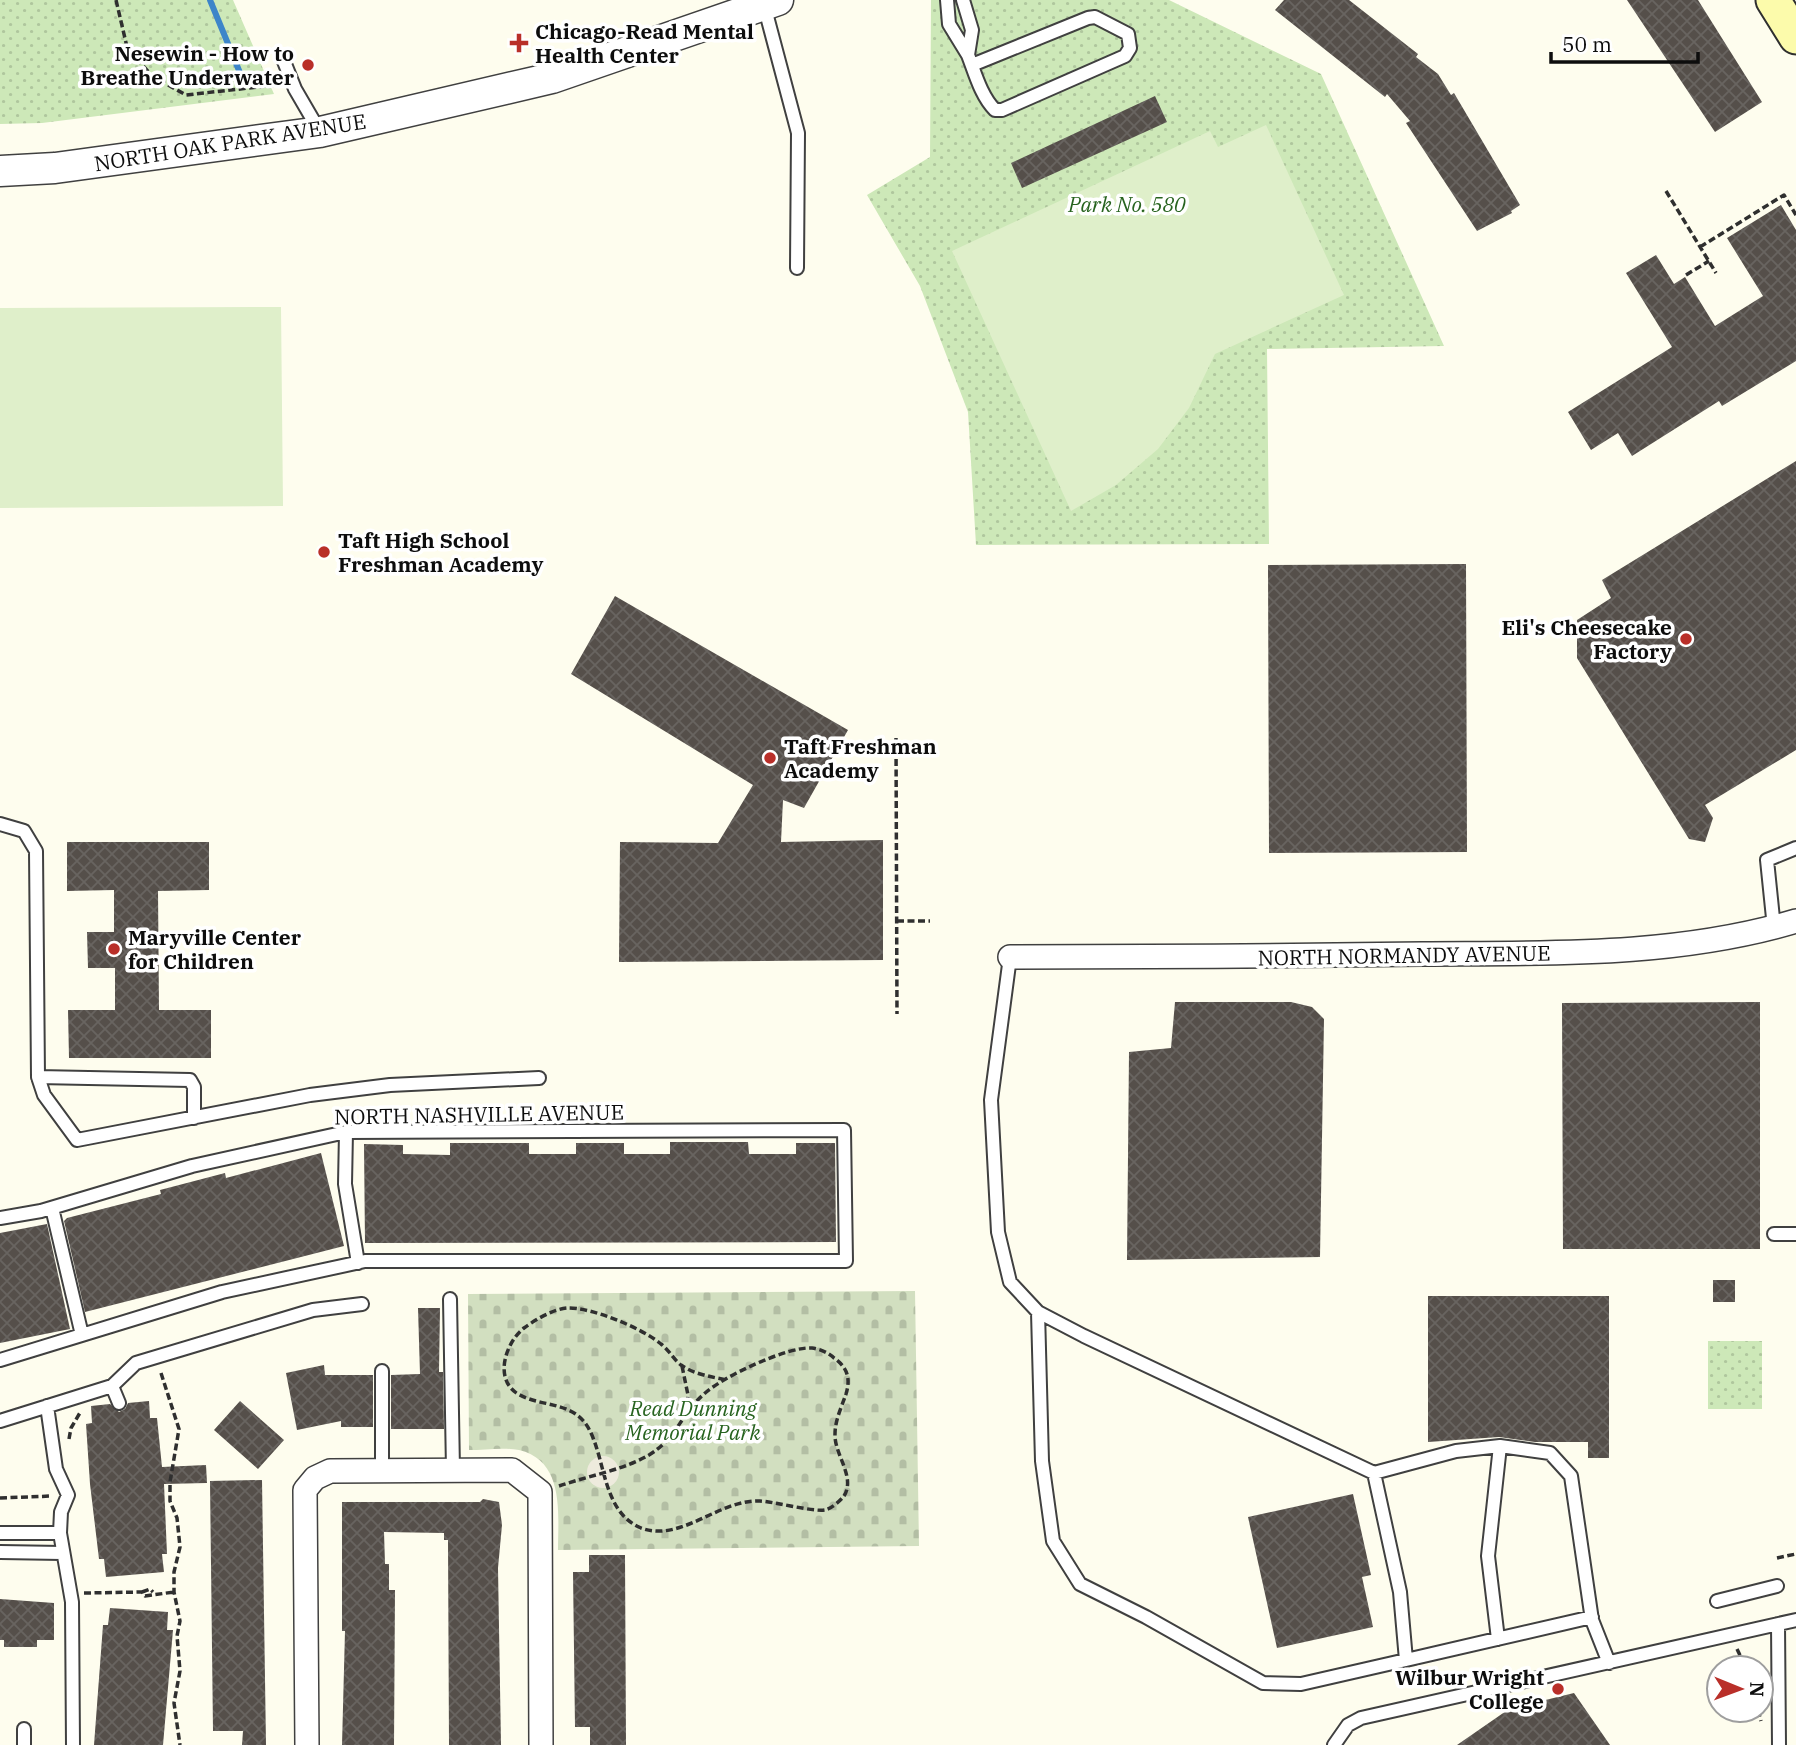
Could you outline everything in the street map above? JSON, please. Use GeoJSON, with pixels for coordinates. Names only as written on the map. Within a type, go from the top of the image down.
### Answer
{"type":"FeatureCollection","features":[{"type":"Feature","properties":{"kind":"main road"},"geometry":{"type":"LineString","coordinates":[[1773,0],[1796,37]]}},
{"type":"Feature","properties":{"kind":"street","name":"NORTH OAK PARK AVENUE"},"geometry":{"type":"LineString","coordinates":[[0,171],[55,168],[320,132],[552,78],[771,2]]}},
{"type":"Feature","properties":{"kind":"street","name":"NORTH NORMANDY AVENUE"},"geometry":{"type":"LineString","coordinates":[[1010,957],[1287,958],[1569,953],[1683,946],[1785,925]]}},
{"type":"Feature","properties":{"kind":"street"},"geometry":{"type":"LineString","coordinates":[[307,1745],[305,1490],[315,1478],[330,1471],[382,1470],[512,1470],[540,1492],[541,1745]]}},
{"type":"Feature","properties":{"kind":"lane"},"geometry":{"type":"LineString","coordinates":[[947,0],[949,24],[970,60],[988,103],[995,110],[1002,110],[1125,56],[1130,41],[1128,34],[1095,17],[970,60]]}},
{"type":"Feature","properties":{"kind":"lane"},"geometry":{"type":"LineString","coordinates":[[963,0],[972,30],[970,60]]}},
{"type":"Feature","properties":{"kind":"lane"},"geometry":{"type":"LineString","coordinates":[[771,2],[798,133],[797,268]]}},
{"type":"Feature","properties":{"kind":"lane"},"geometry":{"type":"LineString","coordinates":[[283,59],[292,82],[320,132]]}},
{"type":"Feature","properties":{"kind":"lane"},"geometry":{"type":"LineString","coordinates":[[0,824],[24,831],[36,851],[38,1077],[44,1095],[77,1140],[310,1095],[390,1085],[539,1078]]}},
{"type":"Feature","properties":{"kind":"lane"},"geometry":{"type":"LineString","coordinates":[[1785,925],[1768,860],[1796,848]]}},
{"type":"Feature","properties":{"kind":"lane"},"geometry":{"type":"LineString","coordinates":[[1010,957],[991,1100],[998,1232],[1010,1282],[1038,1311],[1084,1336],[1374,1472],[1456,1451],[1500,1446],[1550,1453],[1572,1476],[1592,1617],[1609,1663]]}},
{"type":"Feature","properties":{"kind":"lane"},"geometry":{"type":"LineString","coordinates":[[38,1077],[190,1080],[194,1087],[194,1118]]}},
{"type":"Feature","properties":{"kind":"lane","name":"NORTH NASHVILLE AVENUE"},"geometry":{"type":"LineString","coordinates":[[0,1218],[51,1208],[192,1166],[346,1132],[844,1130],[846,1261],[358,1263]]}},
{"type":"Feature","properties":{"kind":"lane"},"geometry":{"type":"LineString","coordinates":[[0,1360],[222,1292],[358,1263],[345,1184],[346,1132]]}},
{"type":"Feature","properties":{"kind":"lane"},"geometry":{"type":"LineString","coordinates":[[51,1208],[82,1335]]}},
{"type":"Feature","properties":{"kind":"lane"},"geometry":{"type":"LineString","coordinates":[[1774,1234],[1796,1234]]}},
{"type":"Feature","properties":{"kind":"lane"},"geometry":{"type":"LineString","coordinates":[[450,1299],[453,1470]]}},
{"type":"Feature","properties":{"kind":"lane"},"geometry":{"type":"LineString","coordinates":[[0,1421],[113,1386],[136,1363],[313,1310],[362,1304]]}},
{"type":"Feature","properties":{"kind":"lane"},"geometry":{"type":"LineString","coordinates":[[1038,1311],[1042,1461],[1053,1541],[1080,1584],[1146,1617],[1263,1683],[1301,1684],[1592,1617]]}},
{"type":"Feature","properties":{"kind":"lane"},"geometry":{"type":"LineString","coordinates":[[382,1371],[382,1470]]}},
{"type":"Feature","properties":{"kind":"lane"},"geometry":{"type":"LineString","coordinates":[[113,1386],[119,1403]]}},
{"type":"Feature","properties":{"kind":"lane"},"geometry":{"type":"LineString","coordinates":[[47,1406],[57,1469],[68,1495],[61,1512],[60,1533],[71,1593],[73,1745]]}},
{"type":"Feature","properties":{"kind":"lane"},"geometry":{"type":"LineString","coordinates":[[1498,1639],[1488,1556],[1500,1446]]}},
{"type":"Feature","properties":{"kind":"lane"},"geometry":{"type":"LineString","coordinates":[[1374,1472],[1400,1592],[1406,1660]]}},
{"type":"Feature","properties":{"kind":"lane"},"geometry":{"type":"LineString","coordinates":[[0,1533],[60,1533]]}},
{"type":"Feature","properties":{"kind":"lane"},"geometry":{"type":"LineString","coordinates":[[0,1546],[0,1552],[62,1553]]}},
{"type":"Feature","properties":{"kind":"lane"},"geometry":{"type":"LineString","coordinates":[[1717,1601],[1777,1586]]}},
{"type":"Feature","properties":{"kind":"lane"},"geometry":{"type":"LineString","coordinates":[[1334,1745],[1348,1725],[1361,1718],[1796,1620]]}},
{"type":"Feature","properties":{"kind":"lane"},"geometry":{"type":"LineString","coordinates":[[1778,1624],[1779,1745]]}},
{"type":"Feature","properties":{"kind":"lane"},"geometry":{"type":"LineString","coordinates":[[24,1729],[24,1745]]}},
{"type":"Feature","properties":{"kind":"path"},"geometry":{"type":"LineString","coordinates":[[116,0],[127,47],[152,76],[186,96],[292,82]]}},
{"type":"Feature","properties":{"kind":"path"},"geometry":{"type":"LineString","coordinates":[[1666,191],[1716,273]]}},
{"type":"Feature","properties":{"kind":"path"},"geometry":{"type":"LineString","coordinates":[[1700,247],[1784,195],[1796,215]]}},
{"type":"Feature","properties":{"kind":"path"},"geometry":{"type":"LineString","coordinates":[[1686,275],[1709,261]]}},
{"type":"Feature","properties":{"kind":"path"},"geometry":{"type":"LineString","coordinates":[[896,738],[897,1014]]}},
{"type":"Feature","properties":{"kind":"path"},"geometry":{"type":"LineString","coordinates":[[897,921],[930,921]]}},
{"type":"Feature","properties":{"kind":"path"},"geometry":{"type":"LineString","coordinates":[[540,1492],[603,1472],[646,1457],[676,1434],[686,1413],[706,1391],[790,1350],[813,1348],[830,1354],[843,1365],[849,1384],[835,1435],[836,1449],[848,1481],[846,1494],[837,1503],[825,1510],[744,1502],[721,1508],[678,1528],[654,1532],[624,1517],[614,1504],[603,1472],[590,1431],[581,1418],[559,1406],[519,1394],[510,1385],[504,1370],[505,1354],[511,1341],[530,1323],[565,1308],[647,1334],[682,1366],[727,1380]]}},
{"type":"Feature","properties":{"kind":"path"},"geometry":{"type":"LineString","coordinates":[[156,1357],[179,1429],[170,1482],[170,1501],[177,1518],[180,1547],[174,1592],[180,1622],[177,1636],[180,1671],[174,1703],[180,1745]]}},
{"type":"Feature","properties":{"kind":"path"},"geometry":{"type":"LineString","coordinates":[[682,1366],[688,1395],[686,1413]]}},
{"type":"Feature","properties":{"kind":"path"},"geometry":{"type":"LineString","coordinates":[[67,1447],[71,1428],[90,1393]]}},
{"type":"Feature","properties":{"kind":"path"},"geometry":{"type":"LineString","coordinates":[[1777,1558],[1796,1554]]}},
{"type":"Feature","properties":{"kind":"path"},"geometry":{"type":"LineString","coordinates":[[71,1593],[142,1592],[150,1588],[153,1592],[174,1592]]}},
{"type":"Feature","properties":{"kind":"path"},"geometry":{"type":"LineString","coordinates":[[1737,1649],[1739,1654]]}},
{"type":"Feature","properties":{"kind":"green space"},"geometry":{"type":"Polygon","coordinates":[[[0,0],[233,0],[274,94],[42,123],[0,124],[0,0]]]}},
{"type":"Feature","properties":{"kind":"green space","name":"Park No. 580"},"geometry":{"type":"Polygon","coordinates":[[[931,0],[1169,0],[1321,74],[1444,346],[1267,349],[1269,544],[976,545],[968,412],[920,286],[867,195],[930,157],[931,0]]]}},
{"type":"Feature","properties":{"kind":"green space"},"geometry":{"type":"Polygon","coordinates":[[[1266,125],[1344,295],[1215,354],[1189,408],[1158,449],[1116,485],[1071,511],[952,251],[1210,131],[1218,147],[1266,125]]]}},
{"type":"Feature","properties":{"kind":"green space"},"geometry":{"type":"Polygon","coordinates":[[[281,307],[283,506],[0,508],[0,308],[281,307]]]}},
{"type":"Feature","properties":{"kind":"green space","name":"Read Dunning Memorial Park"},"geometry":{"type":"Polygon","coordinates":[[[915,1291],[919,1546],[558,1550],[556,1491],[552,1477],[544,1465],[534,1456],[519,1450],[469,1450],[468,1294],[915,1291]]]}},
{"type":"Feature","properties":{"kind":"green space"},"geometry":{"type":"Polygon","coordinates":[[[1708,1341],[1762,1341],[1762,1409],[1708,1409],[1708,1341]]]}},
{"type":"Feature","properties":{"kind":"shaded area"},"geometry":{"type":"Polygon","coordinates":[[[603,1456],[614,1461],[619,1472],[614,1483],[603,1488],[592,1483],[587,1472],[592,1461],[603,1456]]]}},
{"type":"Feature","properties":{"kind":"building"},"geometry":{"type":"Polygon","coordinates":[[[1284,0],[1349,0],[1418,54],[1416,57],[1438,74],[1451,95],[1454,93],[1520,205],[1511,211],[1512,213],[1477,231],[1406,123],[1410,121],[1387,94],[1385,97],[1275,10],[1284,0]]]}},
{"type":"Feature","properties":{"kind":"building"},"geometry":{"type":"Polygon","coordinates":[[[1627,0],[1698,0],[1762,102],[1715,132],[1627,0]]]}},
{"type":"Feature","properties":{"kind":"building"},"geometry":{"type":"Polygon","coordinates":[[[1155,96],[1167,122],[1022,188],[1011,163],[1155,96]]]}},
{"type":"Feature","properties":{"kind":"building"},"geometry":{"type":"Polygon","coordinates":[[[1781,205],[1796,230],[1796,361],[1722,406],[1719,401],[1632,456],[1618,433],[1591,450],[1568,412],[1672,347],[1626,273],[1656,255],[1674,284],[1685,277],[1715,326],[1763,296],[1727,238],[1781,205]]]}},
{"type":"Feature","properties":{"kind":"building","name":"Eli's Cheesecake Factory"},"geometry":{"type":"Polygon","coordinates":[[[1796,461],[1796,750],[1705,805],[1713,818],[1705,842],[1689,839],[1577,658],[1577,620],[1611,598],[1602,580],[1796,461]]]}},
{"type":"Feature","properties":{"kind":"building"},"geometry":{"type":"Polygon","coordinates":[[[1466,564],[1467,852],[1269,853],[1268,565],[1466,564]]]}},
{"type":"Feature","properties":{"kind":"building","name":"Taft Freshman Academy"},"geometry":{"type":"Polygon","coordinates":[[[615,596],[848,730],[804,808],[783,800],[781,842],[883,840],[883,960],[619,962],[620,842],[718,843],[753,785],[571,674],[615,596]]]}},
{"type":"Feature","properties":{"kind":"building"},"geometry":{"type":"Polygon","coordinates":[[[67,842],[209,842],[209,890],[158,891],[159,1010],[211,1010],[211,1058],[69,1058],[68,1010],[115,1010],[115,968],[88,968],[87,932],[114,932],[114,890],[67,891],[67,842]]]}},
{"type":"Feature","properties":{"kind":"building"},"geometry":{"type":"Polygon","coordinates":[[[1175,1002],[1291,1002],[1312,1007],[1324,1019],[1320,1257],[1127,1260],[1129,1052],[1171,1048],[1175,1002]]]}},
{"type":"Feature","properties":{"kind":"building"},"geometry":{"type":"Polygon","coordinates":[[[1760,1002],[1760,1249],[1563,1249],[1562,1003],[1760,1002]]]}},
{"type":"Feature","properties":{"kind":"building"},"geometry":{"type":"Polygon","coordinates":[[[670,1142],[748,1142],[749,1154],[796,1154],[796,1143],[835,1143],[836,1242],[365,1243],[364,1144],[403,1145],[403,1154],[450,1155],[450,1143],[529,1143],[529,1154],[576,1154],[576,1143],[624,1143],[624,1154],[670,1154],[670,1142]]]}},
{"type":"Feature","properties":{"kind":"building"},"geometry":{"type":"Polygon","coordinates":[[[321,1153],[344,1246],[85,1312],[64,1221],[67,1218],[161,1194],[160,1190],[225,1173],[226,1178],[321,1153]]]}},
{"type":"Feature","properties":{"kind":"building"},"geometry":{"type":"Polygon","coordinates":[[[47,1224],[70,1329],[0,1343],[0,1233],[47,1224]]]}},
{"type":"Feature","properties":{"kind":"building"},"geometry":{"type":"Polygon","coordinates":[[[1713,1280],[1735,1280],[1735,1302],[1713,1302],[1713,1280]]]}},
{"type":"Feature","properties":{"kind":"building"},"geometry":{"type":"Polygon","coordinates":[[[1428,1296],[1609,1296],[1609,1458],[1588,1458],[1588,1442],[1535,1442],[1499,1437],[1428,1442],[1428,1296]]]}},
{"type":"Feature","properties":{"kind":"building"},"geometry":{"type":"Polygon","coordinates":[[[418,1308],[440,1308],[439,1372],[443,1372],[444,1429],[391,1429],[391,1375],[420,1374],[418,1308]]]}},
{"type":"Feature","properties":{"kind":"building"},"geometry":{"type":"Polygon","coordinates":[[[324,1365],[325,1375],[373,1375],[373,1427],[341,1427],[341,1421],[297,1430],[286,1373],[324,1365]]]}},
{"type":"Feature","properties":{"kind":"building"},"geometry":{"type":"Polygon","coordinates":[[[149,1401],[150,1418],[157,1418],[162,1467],[206,1465],[207,1483],[164,1484],[167,1554],[162,1554],[164,1572],[106,1577],[104,1559],[99,1559],[86,1424],[92,1423],[91,1406],[110,1404],[119,1412],[125,1409],[128,1403],[149,1401]]]}},
{"type":"Feature","properties":{"kind":"building"},"geometry":{"type":"Polygon","coordinates":[[[240,1401],[284,1440],[258,1469],[214,1430],[240,1401]]]}},
{"type":"Feature","properties":{"kind":"building"},"geometry":{"type":"Polygon","coordinates":[[[262,1480],[266,1745],[242,1745],[243,1731],[213,1731],[210,1481],[262,1480]]]}},
{"type":"Feature","properties":{"kind":"building"},"geometry":{"type":"Polygon","coordinates":[[[1353,1494],[1371,1575],[1362,1577],[1373,1627],[1277,1648],[1248,1517],[1353,1494]]]}},
{"type":"Feature","properties":{"kind":"building"},"geometry":{"type":"Polygon","coordinates":[[[483,1499],[499,1502],[502,1525],[498,1568],[501,1745],[449,1745],[448,1540],[444,1540],[444,1533],[384,1532],[385,1564],[389,1564],[389,1590],[395,1590],[394,1745],[342,1745],[345,1631],[342,1631],[342,1502],[480,1502],[483,1499]]]}},
{"type":"Feature","properties":{"kind":"building"},"geometry":{"type":"Polygon","coordinates":[[[589,1555],[625,1555],[626,1745],[590,1745],[590,1727],[575,1727],[573,1572],[589,1572],[589,1555]]]}},
{"type":"Feature","properties":{"kind":"building"},"geometry":{"type":"Polygon","coordinates":[[[0,1599],[54,1603],[54,1640],[37,1640],[37,1647],[4,1647],[4,1640],[0,1640],[0,1599]]]}},
{"type":"Feature","properties":{"kind":"building"},"geometry":{"type":"Polygon","coordinates":[[[110,1608],[168,1612],[167,1630],[173,1630],[163,1745],[94,1745],[103,1625],[108,1625],[110,1608]]]}},
{"type":"Feature","properties":{"kind":"building"},"geometry":{"type":"Polygon","coordinates":[[[1574,1693],[1610,1745],[1457,1745],[1509,1709],[1574,1693]]]}},
{"type":"Feature","properties":{"kind":"waterway"},"geometry":{"type":"LineString","coordinates":[[210,0],[245,85]]}},
{"type":"Feature","properties":{"kind":"place","name":"Chicago-Read Mental Health Center"},"geometry":{"type":"Point","coordinates":[519,43]}},
{"type":"Feature","properties":{"kind":"place","name":"Nesewin - How to Breathe Underwater"},"geometry":{"type":"Point","coordinates":[308,65]}},
{"type":"Feature","properties":{"kind":"place","name":"Taft High School Freshman Academy"},"geometry":{"type":"Point","coordinates":[324,552]}},
{"type":"Feature","properties":{"kind":"place","name":"Eli's Cheesecake Factory"},"geometry":{"type":"Point","coordinates":[1686,639]}},
{"type":"Feature","properties":{"kind":"place","name":"Taft Freshman Academy"},"geometry":{"type":"Point","coordinates":[770,758]}},
{"type":"Feature","properties":{"kind":"place","name":"Maryville Center for Children"},"geometry":{"type":"Point","coordinates":[114,949]}},
{"type":"Feature","properties":{"kind":"place","name":"Wilbur Wright College"},"geometry":{"type":"Point","coordinates":[1558,1689]}}]}
